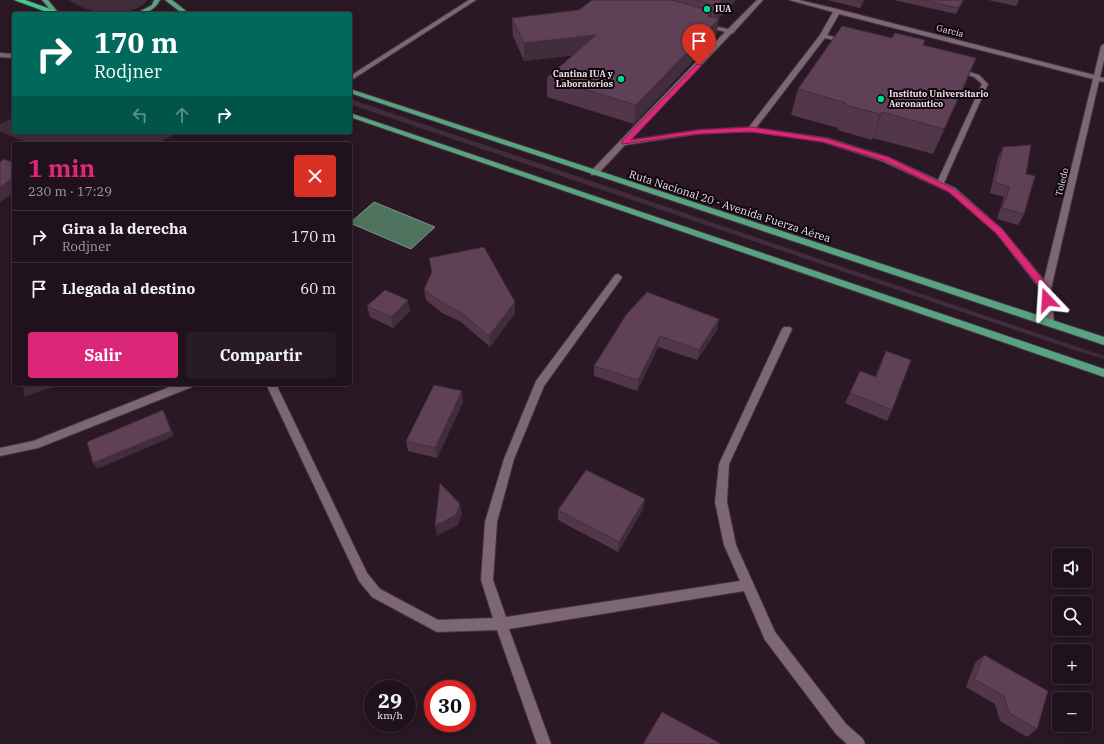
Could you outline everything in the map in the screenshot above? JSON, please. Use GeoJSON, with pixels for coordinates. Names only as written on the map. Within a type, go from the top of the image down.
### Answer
{"type":"FeatureCollection","features":[{"type":"Feature","properties":{"kind":"highway"},"geometry":{"type":"LineString","coordinates":[[18,0],[55,12]]}},
{"type":"Feature","properties":{"kind":"main road"},"geometry":{"type":"LineString","coordinates":[[45,0],[57,12]]}},
{"type":"Feature","properties":{"kind":"main road"},"geometry":{"type":"LineString","coordinates":[[142,12],[154,6],[157,0]]}},
{"type":"Feature","properties":{"kind":"main road"},"geometry":{"type":"LineString","coordinates":[[168,0],[184,12]]}},
{"type":"Feature","properties":{"kind":"main road","name":"Ruta Nacional 20 - Avenida Fuerza Aérea"},"geometry":{"type":"LineString","coordinates":[[352,92],[1104,341]]}},
{"type":"Feature","properties":{"kind":"main road"},"geometry":{"type":"LineString","coordinates":[[352,116],[1104,373]]}},
{"type":"Feature","properties":{"kind":"street"},"geometry":{"type":"LineString","coordinates":[[352,78],[473,0]]}},
{"type":"Feature","properties":{"kind":"street"},"geometry":{"type":"LineString","coordinates":[[594,173],[731,32],[760,0]]}},
{"type":"Feature","properties":{"kind":"street","name":"García"},"geometry":{"type":"LineString","coordinates":[[792,0],[1100,79]]}},
{"type":"Feature","properties":{"kind":"street"},"geometry":{"type":"LineString","coordinates":[[751,130],[823,36],[837,11]]}},
{"type":"Feature","properties":{"kind":"street"},"geometry":{"type":"LineString","coordinates":[[700,23],[731,32]]}},
{"type":"Feature","properties":{"kind":"street"},"geometry":{"type":"LineString","coordinates":[[823,36],[852,44]]}},
{"type":"Feature","properties":{"kind":"street","name":"Toledo"},"geometry":{"type":"LineString","coordinates":[[1049,322],[1046,289],[1100,79],[1104,46]]}},
{"type":"Feature","properties":{"kind":"street"},"geometry":{"type":"LineString","coordinates":[[0,55],[12,56]]}},
{"type":"Feature","properties":{"kind":"street"},"geometry":{"type":"LineString","coordinates":[[940,184],[984,84],[981,78],[950,68]]}},
{"type":"Feature","properties":{"kind":"street"},"geometry":{"type":"LineString","coordinates":[[624,143],[698,132],[751,130],[824,140],[885,158],[952,190],[999,231],[1046,289]]}},
{"type":"Feature","properties":{"kind":"street"},"geometry":{"type":"LineString","coordinates":[[544,744],[518,674],[487,580],[491,522],[509,459],[540,384],[618,277]]}},
{"type":"Feature","properties":{"kind":"street"},"geometry":{"type":"LineString","coordinates":[[787,329],[724,464],[721,502],[730,545],[770,636],[841,729],[858,744]]}},
{"type":"Feature","properties":{"kind":"street"},"geometry":{"type":"LineString","coordinates":[[0,452],[34,445],[183,386]]}},
{"type":"Feature","properties":{"kind":"street"},"geometry":{"type":"LineString","coordinates":[[272,386],[363,577],[376,593],[438,626],[502,624],[748,585]]}},
{"type":"Feature","properties":{"kind":"shaded area"},"geometry":{"type":"Polygon","coordinates":[[[68,0],[147,0],[139,8],[126,12],[98,12],[68,0]]]}},
{"type":"Feature","properties":{"kind":"shaded area"},"geometry":{"type":"Polygon","coordinates":[[[352,100],[1104,356],[1104,359],[1074,350],[352,105],[352,100]]]}},
{"type":"Feature","properties":{"kind":"shaded area"},"geometry":{"type":"Polygon","coordinates":[[[12,118],[12,134],[174,134],[161,142],[25,142],[0,131],[0,124],[12,118]]]}},
{"type":"Feature","properties":{"kind":"shaded area"},"geometry":{"type":"Polygon","coordinates":[[[374,202],[435,227],[411,249],[352,224],[352,221],[374,202]]]}},
{"type":"Feature","properties":{"kind":"shaded area"},"geometry":{"type":"Polygon","coordinates":[[[23,386],[56,386],[24,397],[23,386]]]}},
{"type":"Feature","properties":{"kind":"building","name":"Cantina IUA y Laboratorios"},"geometry":{"type":"Polygon","coordinates":[[[592,0],[672,0],[712,11],[708,16],[719,19],[636,105],[547,78],[596,35],[524,43],[512,18],[579,10],[592,0]]]}},
{"type":"Feature","properties":{"kind":"building"},"geometry":{"type":"Polygon","coordinates":[[[695,0],[722,0],[717,6],[695,0]]]}},
{"type":"Feature","properties":{"kind":"building"},"geometry":{"type":"Polygon","coordinates":[[[922,0],[963,0],[958,8],[922,0]]]}},
{"type":"Feature","properties":{"kind":"building"},"geometry":{"type":"Polygon","coordinates":[[[842,26],[892,38],[895,33],[925,40],[923,45],[976,58],[944,129],[882,112],[880,114],[845,105],[846,103],[798,89],[842,26]]]}},
{"type":"Feature","properties":{"kind":"building"},"geometry":{"type":"Polygon","coordinates":[[[1031,145],[1026,174],[1035,176],[1024,214],[1002,208],[1010,187],[995,182],[1003,147],[1031,145]]]}},
{"type":"Feature","properties":{"kind":"building"},"geometry":{"type":"Polygon","coordinates":[[[4,159],[12,162],[12,179],[0,187],[0,162],[4,159]]]}},
{"type":"Feature","properties":{"kind":"building"},"geometry":{"type":"Polygon","coordinates":[[[484,247],[515,302],[489,336],[460,312],[441,302],[424,289],[432,272],[429,258],[484,247]]]}},
{"type":"Feature","properties":{"kind":"building"},"geometry":{"type":"Polygon","coordinates":[[[385,290],[408,300],[391,317],[367,306],[385,290]]]}},
{"type":"Feature","properties":{"kind":"building"},"geometry":{"type":"Polygon","coordinates":[[[647,292],[719,319],[699,350],[660,336],[638,380],[594,366],[626,315],[647,292]]]}},
{"type":"Feature","properties":{"kind":"building"},"geometry":{"type":"Polygon","coordinates":[[[886,351],[911,360],[892,410],[850,393],[860,371],[876,377],[886,351]]]}},
{"type":"Feature","properties":{"kind":"building"},"geometry":{"type":"Polygon","coordinates":[[[434,385],[462,391],[435,448],[406,441],[434,385]]]}},
{"type":"Feature","properties":{"kind":"building"},"geometry":{"type":"Polygon","coordinates":[[[163,410],[171,431],[93,463],[87,442],[163,410]]]}},
{"type":"Feature","properties":{"kind":"building"},"geometry":{"type":"Polygon","coordinates":[[[586,470],[645,499],[619,542],[558,510],[586,470]]]}},
{"type":"Feature","properties":{"kind":"building"},"geometry":{"type":"Polygon","coordinates":[[[440,483],[460,504],[456,515],[435,526],[440,483]]]}},
{"type":"Feature","properties":{"kind":"building"},"geometry":{"type":"Polygon","coordinates":[[[984,655],[1048,691],[1037,729],[1009,713],[1004,696],[974,679],[984,655]]]}},
{"type":"Feature","properties":{"kind":"building"},"geometry":{"type":"Polygon","coordinates":[[[662,712],[721,744],[643,744],[662,712]]]}},
{"type":"Feature","properties":{"kind":"place","name":"IUA"},"geometry":{"type":"Point","coordinates":[707,9]}},
{"type":"Feature","properties":{"kind":"place","name":"Cantina IUA y Laboratorios"},"geometry":{"type":"Point","coordinates":[621,79]}},
{"type":"Feature","properties":{"kind":"place","name":"Instituto Universitario Aeronautico"},"geometry":{"type":"Point","coordinates":[881,99]}},
{"type":"Feature","properties":{"kind":"route"},"geometry":{"type":"LineString","coordinates":[[699,65],[624,143],[698,132],[751,130],[824,140],[885,158],[952,190],[999,231],[1046,289],[1047,300]]}}]}
